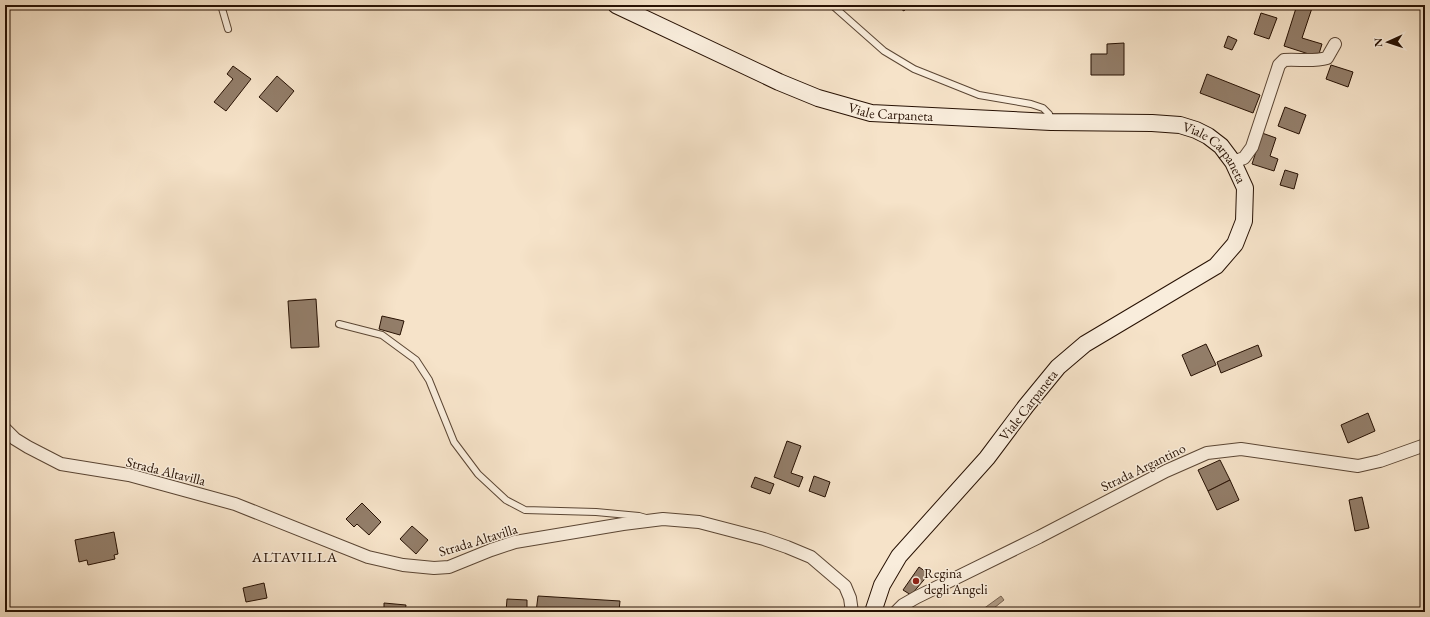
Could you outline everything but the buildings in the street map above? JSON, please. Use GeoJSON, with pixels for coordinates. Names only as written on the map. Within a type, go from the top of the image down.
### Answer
{"type":"FeatureCollection","features":[{"type":"Feature","properties":{"kind":"main road","name":"Viale Carpaneta"},"geometry":{"type":"LineString","coordinates":[[616,5],[779,82],[818,98],[871,113],[1051,122],[1152,123],[1180,125],[1208,136],[1221,146],[1233,162],[1245,188],[1244,221],[1236,244],[1216,266],[1085,344],[1058,366],[987,458],[899,556],[882,585],[873,612]]}},
{"type":"Feature","properties":{"kind":"street"},"geometry":{"type":"LineString","coordinates":[[1233,162],[1244,158],[1252,146],[1279,65],[1284,60],[1303,59],[1316,61],[1327,58],[1335,44]]}},
{"type":"Feature","properties":{"kind":"street","name":"Strada Altavilla"},"geometry":{"type":"LineString","coordinates":[[5,429],[28,447],[61,464],[129,476],[235,504],[368,557],[403,565],[434,568],[449,567],[515,542],[663,519],[699,522],[764,539],[811,557],[845,586],[850,598],[852,612]]}},
{"type":"Feature","properties":{"kind":"street","name":"Strada Argantino"},"geometry":{"type":"LineString","coordinates":[[896,612],[903,605],[917,597],[1039,537],[1166,471],[1207,453],[1241,449],[1358,466],[1380,461],[1425,445]]}},
{"type":"Feature","properties":{"kind":"lane"},"geometry":{"type":"LineString","coordinates":[[221,5],[228,29]]}},
{"type":"Feature","properties":{"kind":"lane"},"geometry":{"type":"LineString","coordinates":[[832,5],[884,51],[914,69],[979,95],[1031,104],[1043,108],[1049,114],[1051,122]]}},
{"type":"Feature","properties":{"kind":"lane"},"geometry":{"type":"LineString","coordinates":[[339,324],[382,335],[416,360],[429,380],[454,442],[478,474],[506,500],[524,510],[596,512],[639,516],[655,520]]}},
{"type":"Feature","properties":{"kind":"shaded area"},"geometry":{"type":"Polygon","coordinates":[[[1001,596],[1004,600],[989,612],[979,612],[1001,596]]]}},
{"type":"Feature","properties":{"kind":"place","name":"Regina degli Angeli"},"geometry":{"type":"Point","coordinates":[916,581]}},
{"type":"Feature","properties":{"kind":"district","name":"ALTAVILLA"},"geometry":{"type":"Point","coordinates":[295,556]}}]}
